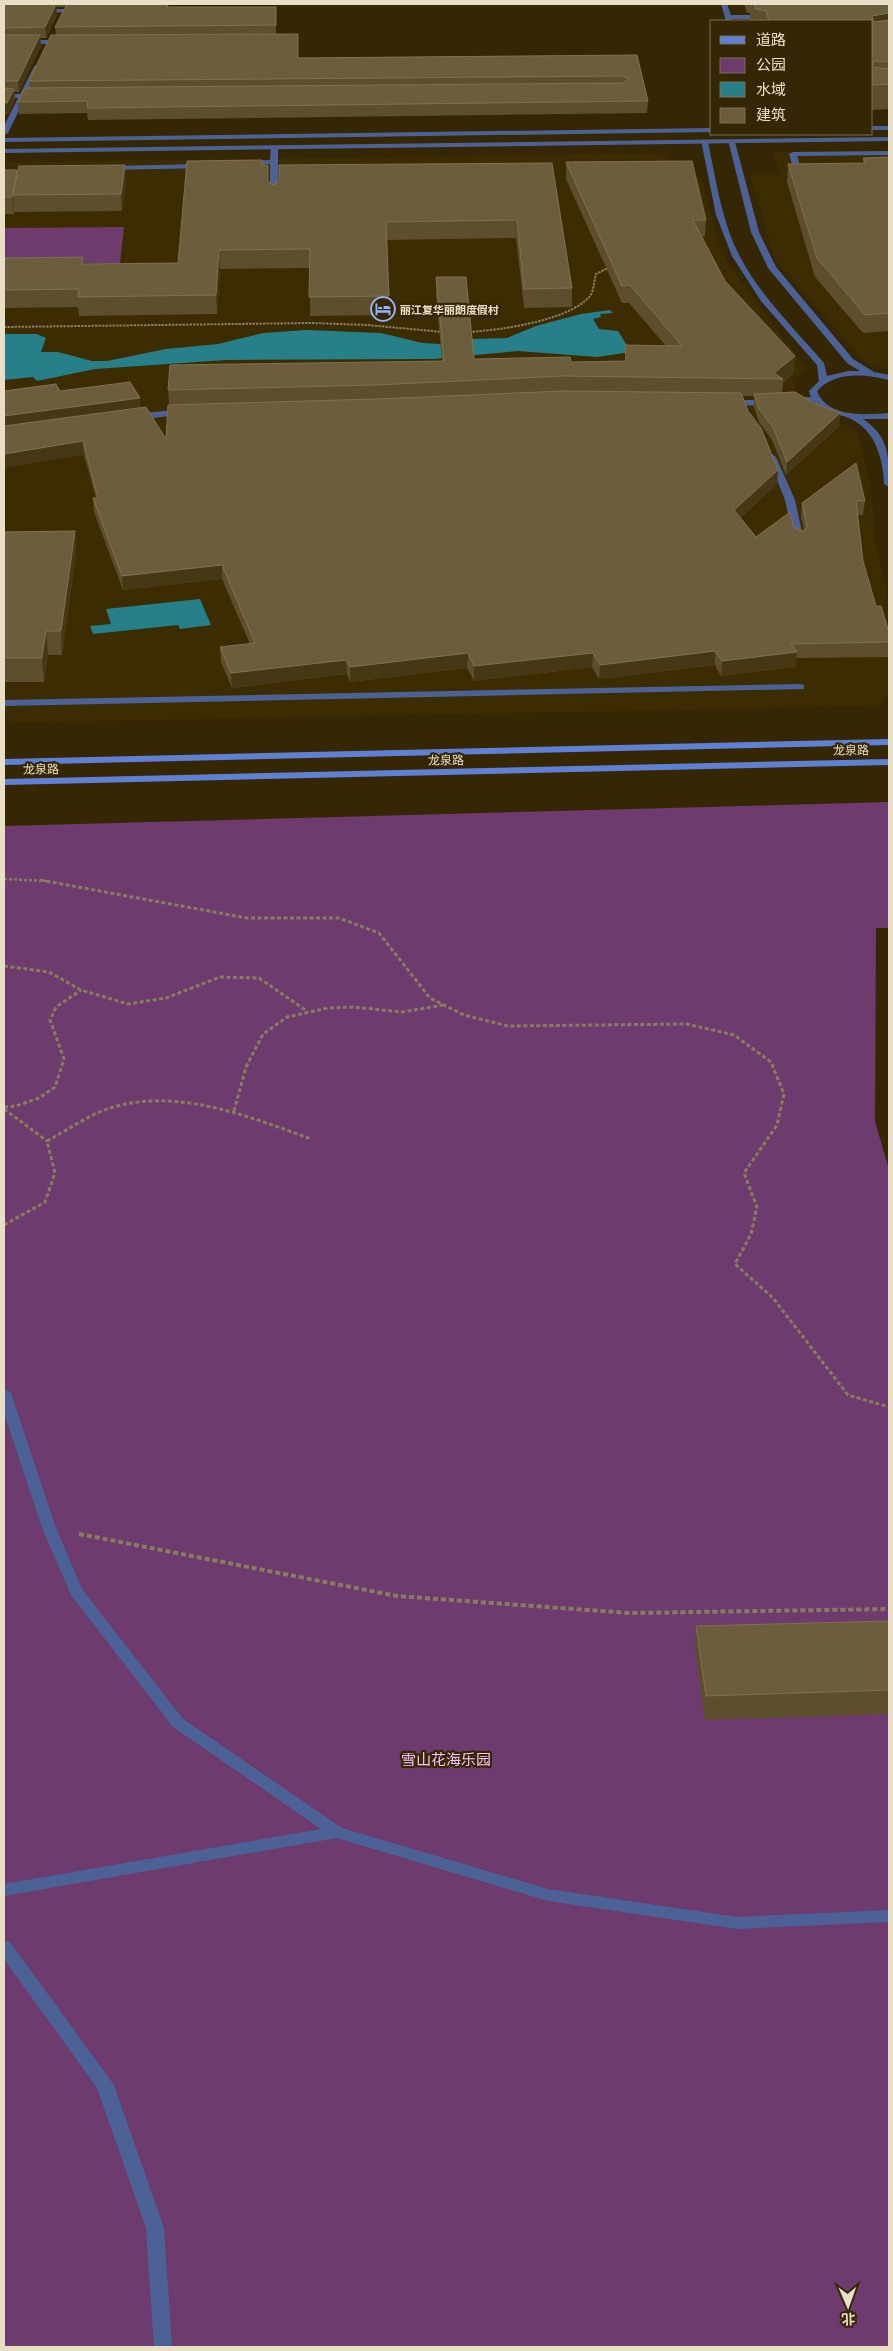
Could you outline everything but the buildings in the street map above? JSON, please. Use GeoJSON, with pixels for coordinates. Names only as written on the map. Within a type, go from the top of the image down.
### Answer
{"type":"FeatureCollection","features":[{"type":"Feature","properties":{"kind":"main road","name":"龙泉路"},"geometry":{"type":"LineString","coordinates":[[4,762],[889,742]]}},
{"type":"Feature","properties":{"kind":"main road","name":"龙泉路"},"geometry":{"type":"LineString","coordinates":[[4,782],[889,762]]}},
{"type":"Feature","properties":{"kind":"street"},"geometry":{"type":"LineString","coordinates":[[724,4],[729,19],[776,16]]}},
{"type":"Feature","properties":{"kind":"street"},"geometry":{"type":"LineString","coordinates":[[30,11],[84,11]]}},
{"type":"Feature","properties":{"kind":"street"},"geometry":{"type":"LineString","coordinates":[[60,19],[64,11]]}},
{"type":"Feature","properties":{"kind":"street"},"geometry":{"type":"LineString","coordinates":[[45,50],[53,34]]}},
{"type":"Feature","properties":{"kind":"street"},"geometry":{"type":"LineString","coordinates":[[4,42],[78,42]]}},
{"type":"Feature","properties":{"kind":"street"},"geometry":{"type":"LineString","coordinates":[[4,133],[41,58]]}},
{"type":"Feature","properties":{"kind":"street"},"geometry":{"type":"LineString","coordinates":[[4,96],[52,96]]}},
{"type":"Feature","properties":{"kind":"street"},"geometry":{"type":"LineString","coordinates":[[873,128],[889,128]]}},
{"type":"Feature","properties":{"kind":"street"},"geometry":{"type":"LineString","coordinates":[[4,140],[710,130]]}},
{"type":"Feature","properties":{"kind":"street"},"geometry":{"type":"LineString","coordinates":[[4,151],[889,140]]}},
{"type":"Feature","properties":{"kind":"street"},"geometry":{"type":"LineString","coordinates":[[704,142],[726,232],[735,256],[752,284],[821,365],[823,380]]}},
{"type":"Feature","properties":{"kind":"street"},"geometry":{"type":"LineString","coordinates":[[731,142],[755,232],[772,268],[850,361],[872,374]]}},
{"type":"Feature","properties":{"kind":"street"},"geometry":{"type":"LineString","coordinates":[[274,148],[274,198]]}},
{"type":"Feature","properties":{"kind":"street"},"geometry":{"type":"LineString","coordinates":[[800,177],[792,154],[889,153]]}},
{"type":"Feature","properties":{"kind":"street"},"geometry":{"type":"LineString","coordinates":[[236,164],[274,162]]}},
{"type":"Feature","properties":{"kind":"street"},"geometry":{"type":"LineString","coordinates":[[96,168],[208,166]]}},
{"type":"Feature","properties":{"kind":"street"},"geometry":{"type":"LineString","coordinates":[[889,377],[872,374],[845,374],[823,380],[813,391],[815,399],[824,407],[858,420],[875,433],[884,452],[889,484]]}},
{"type":"Feature","properties":{"kind":"street"},"geometry":{"type":"LineString","coordinates":[[718,402],[748,406],[815,399]]}},
{"type":"Feature","properties":{"kind":"street"},"geometry":{"type":"LineString","coordinates":[[127,418],[193,412]]}},
{"type":"Feature","properties":{"kind":"street"},"geometry":{"type":"LineString","coordinates":[[845,414],[871,417],[889,416]]}},
{"type":"Feature","properties":{"kind":"street"},"geometry":{"type":"LineString","coordinates":[[768,448],[790,500],[799,541]]}},
{"type":"Feature","properties":{"kind":"street"},"geometry":{"type":"LineString","coordinates":[[4,703],[800,687]]}},
{"type":"Feature","properties":{"kind":"street"},"geometry":{"type":"LineString","coordinates":[[4,1393],[49,1528],[76,1591],[178,1723],[337,1832],[548,1895],[737,1923],[889,1916]]}},
{"type":"Feature","properties":{"kind":"street"},"geometry":{"type":"LineString","coordinates":[[4,1890],[337,1832]]}},
{"type":"Feature","properties":{"kind":"street"},"geometry":{"type":"LineString","coordinates":[[4,1947],[105,2085],[155,2228],[163,2347]]}},
{"type":"Feature","properties":{"kind":"path"},"geometry":{"type":"LineString","coordinates":[[462,332],[508,329],[574,309],[591,295],[596,274],[612,267]]}},
{"type":"Feature","properties":{"kind":"path"},"geometry":{"type":"LineString","coordinates":[[4,327],[257,322],[382,325],[418,332],[443,332]]}},
{"type":"Feature","properties":{"kind":"path"},"geometry":{"type":"LineString","coordinates":[[4,879],[35,879],[247,918],[339,918],[379,933],[430,998],[464,1015],[508,1026],[688,1024],[734,1035],[771,1062],[784,1094],[777,1125],[744,1173],[757,1207],[751,1234],[735,1264],[772,1298],[848,1395],[889,1407]]}},
{"type":"Feature","properties":{"kind":"path"},"geometry":{"type":"LineString","coordinates":[[4,966],[48,972],[81,990],[128,1004],[166,998],[220,977],[259,978],[307,1011]]}},
{"type":"Feature","properties":{"kind":"path"},"geometry":{"type":"LineString","coordinates":[[4,1108],[39,1098],[55,1087],[64,1059],[50,1020],[56,1007],[81,990]]}},
{"type":"Feature","properties":{"kind":"path"},"geometry":{"type":"LineString","coordinates":[[234,1111],[246,1067],[263,1034],[287,1017],[307,1011],[353,1007],[402,1012],[445,1005]]}},
{"type":"Feature","properties":{"kind":"path"},"geometry":{"type":"LineString","coordinates":[[47,1141],[98,1113],[134,1104],[176,1102],[234,1111],[311,1139]]}},
{"type":"Feature","properties":{"kind":"path"},"geometry":{"type":"LineString","coordinates":[[4,1108],[47,1141],[55,1173],[45,1202],[4,1225]]}},
{"type":"Feature","properties":{"kind":"path"},"geometry":{"type":"LineString","coordinates":[[49,1528],[397,1596],[629,1613],[889,1609]]}},
{"type":"Feature","properties":{"kind":"shaded area"},"geometry":{"type":"Polygon","coordinates":[[[889,151],[889,369],[864,362],[775,260],[750,175],[780,174],[773,152],[889,151]]]}},
{"type":"Feature","properties":{"kind":"shaded area"},"geometry":{"type":"Polygon","coordinates":[[[667,153],[673,177],[701,177],[719,244],[730,266],[806,368],[795,380],[795,393],[837,422],[851,426],[858,434],[872,494],[875,540],[889,606],[889,694],[877,706],[4,723],[4,162],[667,153]]]}},
{"type":"Feature","properties":{"kind":"green space"},"geometry":{"type":"Polygon","coordinates":[[[124,227],[120,263],[4,264],[4,228],[124,227]]]}},
{"type":"Feature","properties":{"kind":"green space","name":"雪山花海乐园"},"geometry":{"type":"Polygon","coordinates":[[[889,802],[889,928],[876,928],[875,1121],[889,1170],[889,2347],[4,2347],[4,826],[889,802]]]}},
{"type":"Feature","properties":{"kind":"water"},"geometry":{"type":"Polygon","coordinates":[[[610,310],[613,313],[600,314],[601,317],[593,319],[599,329],[618,331],[631,352],[597,357],[518,351],[434,359],[226,360],[95,369],[37,381],[33,377],[4,380],[4,334],[37,334],[46,338],[41,352],[58,352],[92,361],[107,361],[166,349],[218,344],[263,333],[306,330],[381,333],[422,343],[441,344],[473,339],[507,338],[536,326],[581,314],[610,310]]]}},
{"type":"Feature","properties":{"kind":"water"},"geometry":{"type":"Polygon","coordinates":[[[200,599],[211,625],[180,629],[178,625],[93,634],[90,626],[111,624],[106,609],[200,599]]]}},
{"type":"Feature","properties":{"kind":"place","name":"丽江复华丽朗度假村"},"geometry":{"type":"Point","coordinates":[383,309]}}]}
